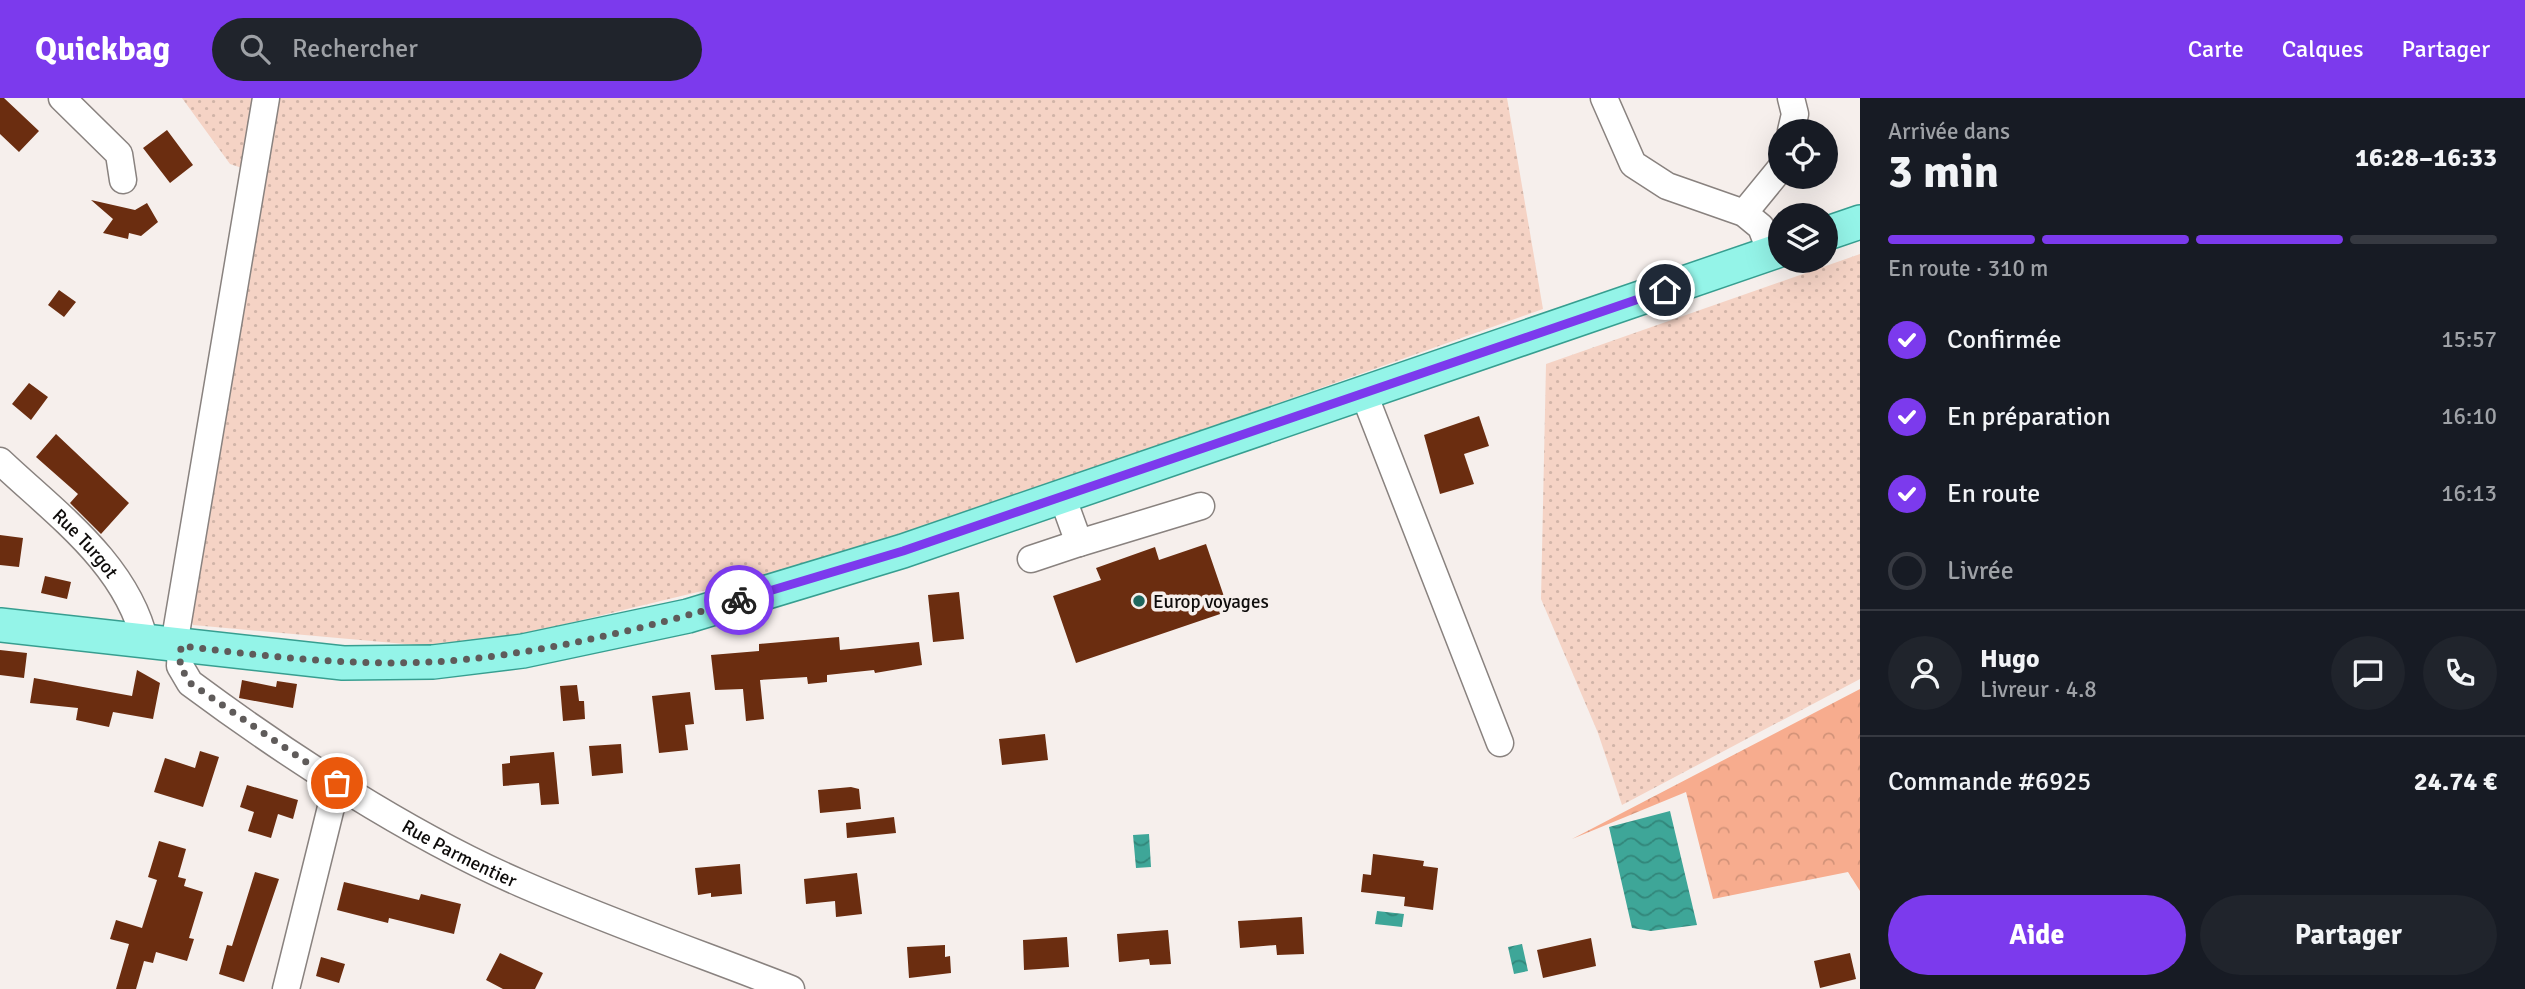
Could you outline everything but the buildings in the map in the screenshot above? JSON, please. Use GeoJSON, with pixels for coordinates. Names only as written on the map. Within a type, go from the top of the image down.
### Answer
{"type":"FeatureCollection","features":[{"type":"Feature","properties":{"kind":"main road"},"geometry":{"type":"LineString","coordinates":[[1838,230],[1860,222]]}},
{"type":"Feature","properties":{"kind":"main road"},"geometry":{"type":"LineString","coordinates":[[0,625],[343,663],[433,662],[523,651],[688,616],[903,551],[1768,254]]}},
{"type":"Feature","properties":{"kind":"street"},"geometry":{"type":"LineString","coordinates":[[62,98],[119,154],[123,180]]}},
{"type":"Feature","properties":{"kind":"street"},"geometry":{"type":"LineString","coordinates":[[167,644],[266,98]]}},
{"type":"Feature","properties":{"kind":"street"},"geometry":{"type":"LineString","coordinates":[[1604,98],[1633,164],[1667,187],[1744,213],[1761,227],[1768,240]]}},
{"type":"Feature","properties":{"kind":"street"},"geometry":{"type":"LineString","coordinates":[[1791,98],[1794,119]]}},
{"type":"Feature","properties":{"kind":"street"},"geometry":{"type":"LineString","coordinates":[[1744,213],[1768,184]]}},
{"type":"Feature","properties":{"kind":"street"},"geometry":{"type":"LineString","coordinates":[[1364,394],[1500,743]]}},
{"type":"Feature","properties":{"kind":"street","name":"Rue Turgot"},"geometry":{"type":"LineString","coordinates":[[0,461],[116,575],[137,612],[167,644]]}},
{"type":"Feature","properties":{"kind":"street"},"geometry":{"type":"LineString","coordinates":[[1062,496],[1079,543]]}},
{"type":"Feature","properties":{"kind":"street"},"geometry":{"type":"LineString","coordinates":[[1031,559],[1201,506]]}},
{"type":"Feature","properties":{"kind":"street","name":"Rue Parmentier"},"geometry":{"type":"LineString","coordinates":[[167,644],[190,683],[337,783],[465,857],[520,883],[791,989]]}},
{"type":"Feature","properties":{"kind":"street"},"geometry":{"type":"LineString","coordinates":[[286,989],[337,783]]}},
{"type":"Feature","properties":{"kind":"shaded area"},"geometry":{"type":"Polygon","coordinates":[[[182,98],[257,98],[245,169],[230,164],[182,98]]]}},
{"type":"Feature","properties":{"kind":"shaded area"},"geometry":{"type":"Polygon","coordinates":[[[273,98],[1507,98],[1543,309],[851,555],[524,634],[450,648],[193,625],[189,610],[273,98]]]}},
{"type":"Feature","properties":{"kind":"shaded area"},"geometry":{"type":"Polygon","coordinates":[[[1860,254],[1860,679],[1622,805],[1598,733],[1541,599],[1546,364],[1806,273],[1838,273],[1838,262],[1860,254]]]}},
{"type":"Feature","properties":{"kind":"green space"},"geometry":{"type":"Polygon","coordinates":[[[1860,689],[1860,891],[1848,872],[1713,899],[1686,792],[1572,839],[1860,689]]]}},
{"type":"Feature","properties":{"kind":"water"},"geometry":{"type":"Polygon","coordinates":[[[1670,811],[1697,925],[1651,931],[1632,928],[1609,827],[1670,811]]]}},
{"type":"Feature","properties":{"kind":"water"},"geometry":{"type":"Polygon","coordinates":[[[1149,834],[1151,867],[1136,868],[1133,835],[1149,834]]]}},
{"type":"Feature","properties":{"kind":"water"},"geometry":{"type":"Polygon","coordinates":[[[1377,911],[1404,914],[1402,927],[1375,924],[1377,911]]]}},
{"type":"Feature","properties":{"kind":"water"},"geometry":{"type":"Polygon","coordinates":[[[1522,944],[1528,971],[1514,974],[1508,947],[1522,944]]]}},
{"type":"Feature","properties":{"kind":"way so far"},"geometry":{"type":"LineString","coordinates":[[337,783],[190,683],[180,666],[181,646],[343,663],[433,662],[523,651],[688,616],[739,600]]}},
{"type":"Feature","properties":{"kind":"place","name":"Europ voyages"},"geometry":{"type":"Point","coordinates":[1139,601]}},
{"type":"Feature","properties":{"kind":"route"},"geometry":{"type":"LineString","coordinates":[[739,600],[903,551],[1665,290]]}}]}
